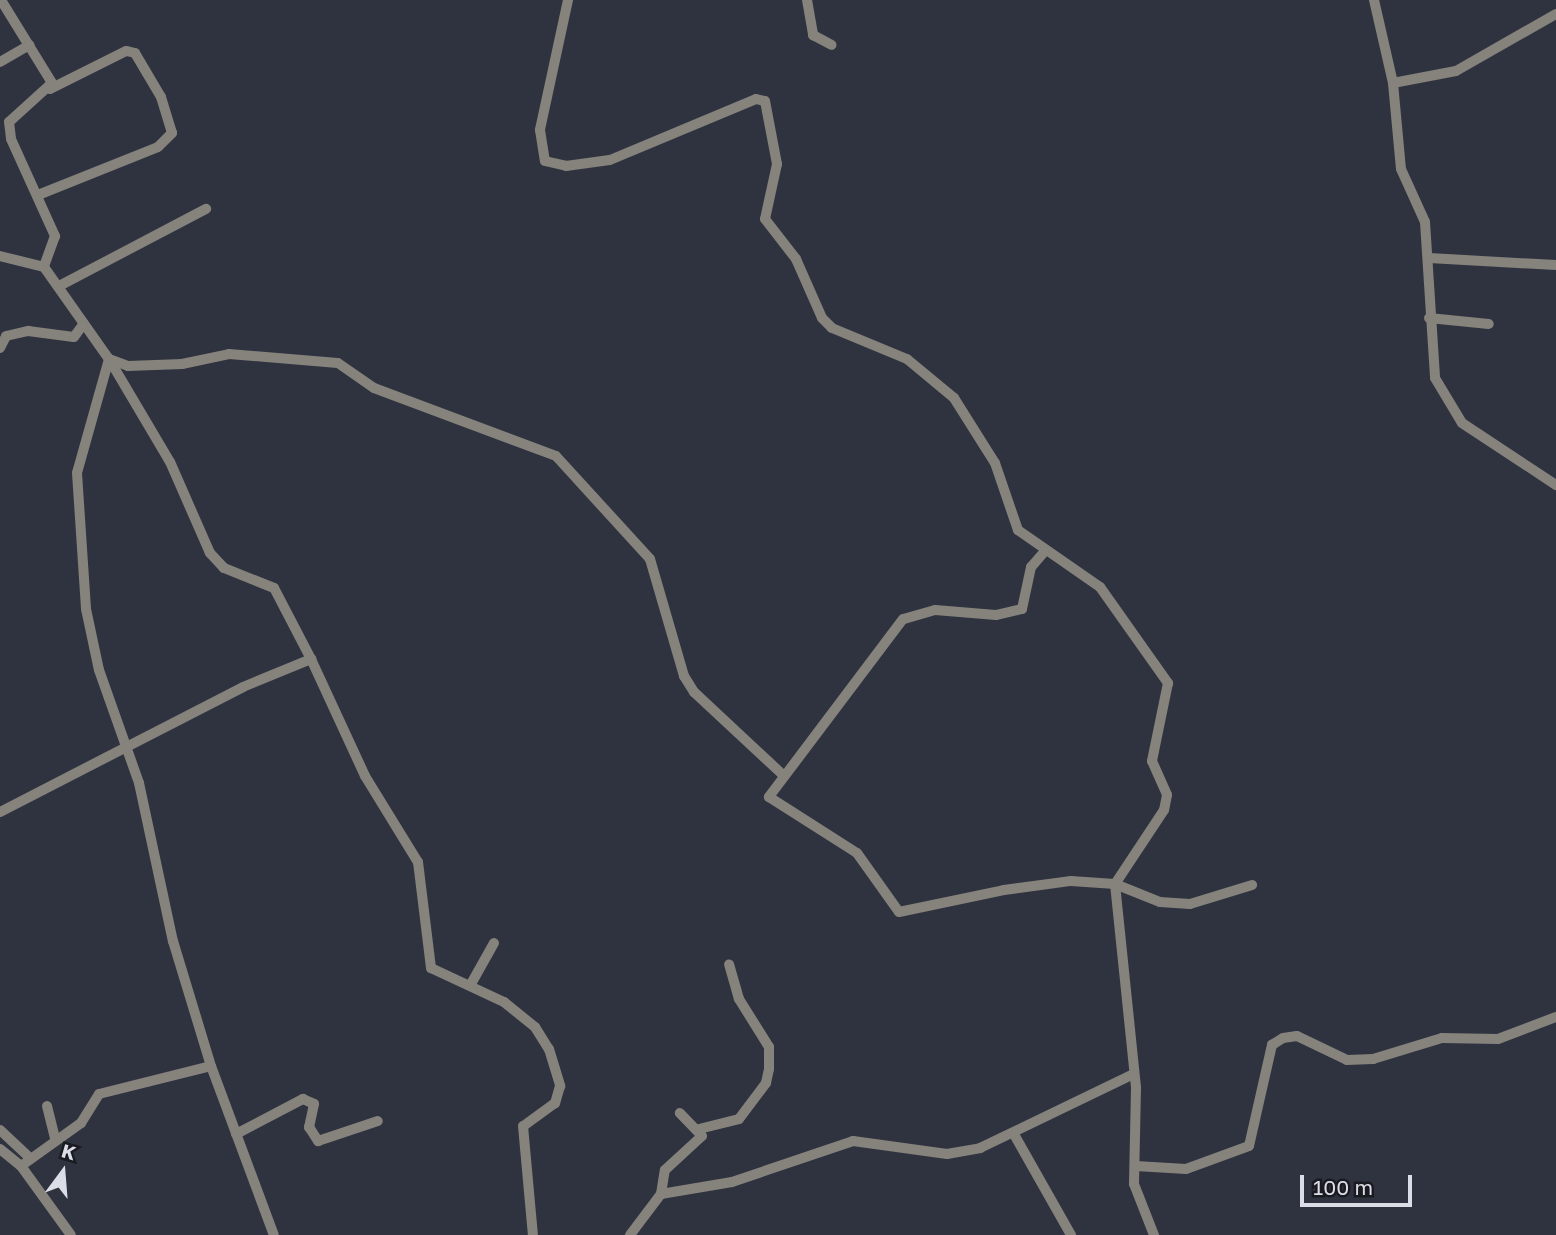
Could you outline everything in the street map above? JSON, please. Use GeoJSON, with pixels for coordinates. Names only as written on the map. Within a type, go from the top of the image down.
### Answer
{"type":"FeatureCollection","features":[{"type":"Feature","properties":{"kind":"street"},"geometry":{"type":"LineString","coordinates":[[1,0],[30,45],[50,89]]}},
{"type":"Feature","properties":{"kind":"street"},"geometry":{"type":"LineString","coordinates":[[568,0],[540,130],[545,161],[566,166],[610,160],[756,99],[765,101],[777,164],[765,219],[796,259],[822,318],[832,328],[907,359],[954,398],[995,463],[1018,530],[1100,587],[1168,683],[1152,761],[1167,795],[1164,810],[1115,884],[1134,1074],[1139,1207],[1154,1235]]}},
{"type":"Feature","properties":{"kind":"street"},"geometry":{"type":"LineString","coordinates":[[807,0],[813,35],[832,45]]}},
{"type":"Feature","properties":{"kind":"street"},"geometry":{"type":"LineString","coordinates":[[1374,0],[1393,83],[1401,169],[1425,222],[1435,378],[1462,423],[1556,485]]}},
{"type":"Feature","properties":{"kind":"street"},"geometry":{"type":"LineString","coordinates":[[1393,83],[1456,71],[1556,14]]}},
{"type":"Feature","properties":{"kind":"street"},"geometry":{"type":"LineString","coordinates":[[0,62],[30,45]]}},
{"type":"Feature","properties":{"kind":"street"},"geometry":{"type":"LineString","coordinates":[[38,195],[158,147],[172,134],[161,97],[135,53],[127,51],[50,89],[16,111],[9,122],[10,139],[55,236],[44,267]]}},
{"type":"Feature","properties":{"kind":"street"},"geometry":{"type":"LineString","coordinates":[[61,285],[206,209]]}},
{"type":"Feature","properties":{"kind":"street"},"geometry":{"type":"LineString","coordinates":[[0,256],[44,267],[61,285],[82,326],[109,359],[170,462],[210,553],[224,568],[274,588],[311,659],[365,776],[418,862],[431,968],[471,984],[536,1027],[558,1074],[555,1103],[523,1126],[533,1235]]}},
{"type":"Feature","properties":{"kind":"street"},"geometry":{"type":"LineString","coordinates":[[1429,258],[1556,265]]}},
{"type":"Feature","properties":{"kind":"street"},"geometry":{"type":"LineString","coordinates":[[1430,318],[1489,324]]}},
{"type":"Feature","properties":{"kind":"street"},"geometry":{"type":"LineString","coordinates":[[0,348],[6,336],[28,331],[74,337],[82,326]]}},
{"type":"Feature","properties":{"kind":"street"},"geometry":{"type":"LineString","coordinates":[[109,359],[128,366],[182,364],[229,354],[338,363],[374,388],[556,456],[650,559],[684,677],[694,692],[783,775]]}},
{"type":"Feature","properties":{"kind":"street"},"geometry":{"type":"LineString","coordinates":[[109,359],[76,473],[86,609],[99,670],[128,749],[173,941],[211,1066],[274,1235]]}},
{"type":"Feature","properties":{"kind":"street"},"geometry":{"type":"LineString","coordinates":[[1045,551],[1031,567],[1022,609],[996,615],[935,610],[903,619],[769,797],[856,853],[899,912],[1004,890],[1071,881],[1115,884],[1160,902],[1190,904],[1252,885]]}},
{"type":"Feature","properties":{"kind":"street"},"geometry":{"type":"LineString","coordinates":[[0,812],[128,749],[243,687],[311,659]]}},
{"type":"Feature","properties":{"kind":"street"},"geometry":{"type":"LineString","coordinates":[[471,984],[494,943]]}},
{"type":"Feature","properties":{"kind":"street"},"geometry":{"type":"LineString","coordinates":[[699,1129],[738,1119],[768,1076],[769,1046],[739,999],[729,964]]}},
{"type":"Feature","properties":{"kind":"street"},"geometry":{"type":"LineString","coordinates":[[1136,1166],[1186,1169],[1249,1146],[1272,1045],[1283,1038],[1297,1036],[1347,1060],[1373,1059],[1442,1038],[1498,1039],[1556,1017]]}},
{"type":"Feature","properties":{"kind":"street"},"geometry":{"type":"LineString","coordinates":[[21,1166],[81,1123],[99,1094],[211,1066]]}},
{"type":"Feature","properties":{"kind":"street"},"geometry":{"type":"LineString","coordinates":[[661,1194],[732,1182],[853,1141],[947,1154],[1015,1136],[1134,1074]]}},
{"type":"Feature","properties":{"kind":"street"},"geometry":{"type":"LineString","coordinates":[[236,1134],[303,1099],[314,1104],[309,1127],[318,1141],[378,1121]]}},
{"type":"Feature","properties":{"kind":"street"},"geometry":{"type":"LineString","coordinates":[[47,1106],[55,1141]]}},
{"type":"Feature","properties":{"kind":"street"},"geometry":{"type":"LineString","coordinates":[[630,1235],[661,1194],[665,1170],[702,1136],[699,1129],[680,1113]]}},
{"type":"Feature","properties":{"kind":"street"},"geometry":{"type":"LineString","coordinates":[[0,1129],[31,1158]]}},
{"type":"Feature","properties":{"kind":"street"},"geometry":{"type":"LineString","coordinates":[[1015,1136],[1071,1235]]}},
{"type":"Feature","properties":{"kind":"street"},"geometry":{"type":"LineString","coordinates":[[0,1149],[21,1166],[71,1235]]}}]}
